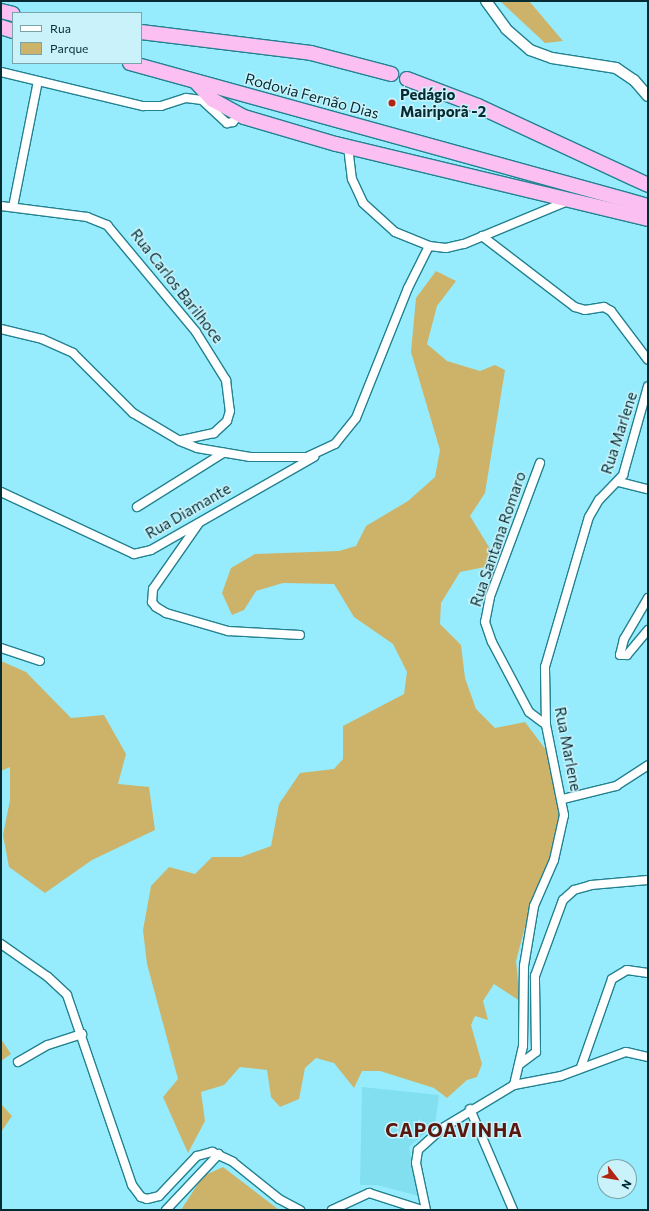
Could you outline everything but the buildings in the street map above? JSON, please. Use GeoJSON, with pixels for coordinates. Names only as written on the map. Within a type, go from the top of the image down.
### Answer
{"type":"FeatureCollection","features":[{"type":"Feature","properties":{"kind":"highway"},"geometry":{"type":"LineString","coordinates":[[1,11],[12,14]]}},
{"type":"Feature","properties":{"kind":"highway"},"geometry":{"type":"LineString","coordinates":[[1,28],[12,31]]}},
{"type":"Feature","properties":{"kind":"highway"},"geometry":{"type":"LineString","coordinates":[[142,32],[311,53],[391,74]]}},
{"type":"Feature","properties":{"kind":"highway","name":"Rodovia Fernão Dias"},"geometry":{"type":"LineString","coordinates":[[133,64],[648,206]]}},
{"type":"Feature","properties":{"kind":"highway"},"geometry":{"type":"LineString","coordinates":[[407,79],[478,106],[648,185]]}},
{"type":"Feature","properties":{"kind":"highway"},"geometry":{"type":"LineString","coordinates":[[196,82],[213,100],[239,115],[348,147],[648,219]]}},
{"type":"Feature","properties":{"kind":"street"},"geometry":{"type":"LineString","coordinates":[[486,1],[506,29],[530,50],[552,58],[616,68],[648,96]]}},
{"type":"Feature","properties":{"kind":"street"},"geometry":{"type":"LineString","coordinates":[[1,72],[143,106],[161,106],[186,98],[202,100],[227,123],[233,122],[239,115]]}},
{"type":"Feature","properties":{"kind":"street"},"geometry":{"type":"LineString","coordinates":[[13,207],[38,81]]}},
{"type":"Feature","properties":{"kind":"street"},"geometry":{"type":"LineString","coordinates":[[348,147],[352,179],[363,203],[395,232],[429,246],[446,248],[482,236],[568,201]]}},
{"type":"Feature","properties":{"kind":"street","name":"Rua Carlos Barilhoce"},"geometry":{"type":"LineString","coordinates":[[1,206],[87,217],[107,225],[210,350],[226,380],[230,411],[227,420],[214,433],[180,441]]}},
{"type":"Feature","properties":{"kind":"street"},"geometry":{"type":"LineString","coordinates":[[482,236],[576,307],[585,310],[604,307],[611,311],[648,360]]}},
{"type":"Feature","properties":{"kind":"street","name":"Rua Diamante"},"geometry":{"type":"LineString","coordinates":[[1,492],[134,554],[151,550],[203,518],[322,452],[346,433],[356,418],[408,288],[429,246]]}},
{"type":"Feature","properties":{"kind":"street"},"geometry":{"type":"LineString","coordinates":[[1,329],[42,339],[73,353],[132,413],[180,441],[223,454],[288,458],[322,452]]}},
{"type":"Feature","properties":{"kind":"street","name":"Rua Marlene"},"geometry":{"type":"LineString","coordinates":[[514,1085],[520,1064],[526,952],[534,906],[561,837],[564,799],[546,725],[545,667],[552,634],[589,517],[599,500],[619,482],[648,386]]}},
{"type":"Feature","properties":{"kind":"street"},"geometry":{"type":"LineString","coordinates":[[137,507],[223,454]]}},
{"type":"Feature","properties":{"kind":"street","name":"Rua Santana Romaro"},"geometry":{"type":"LineString","coordinates":[[540,463],[490,597],[485,622],[492,642],[528,712],[546,725]]}},
{"type":"Feature","properties":{"kind":"street"},"geometry":{"type":"LineString","coordinates":[[619,482],[648,489]]}},
{"type":"Feature","properties":{"kind":"street"},"geometry":{"type":"LineString","coordinates":[[203,518],[164,570],[153,590],[152,602],[166,613],[228,631],[300,635]]}},
{"type":"Feature","properties":{"kind":"street"},"geometry":{"type":"LineString","coordinates":[[648,598],[618,651],[622,656],[627,655],[648,630]]}},
{"type":"Feature","properties":{"kind":"street"},"geometry":{"type":"LineString","coordinates":[[1,648],[40,661]]}},
{"type":"Feature","properties":{"kind":"street"},"geometry":{"type":"LineString","coordinates":[[564,799],[616,786],[648,765]]}},
{"type":"Feature","properties":{"kind":"street"},"geometry":{"type":"LineString","coordinates":[[520,1064],[536,1052],[536,976],[563,900],[574,890],[590,885],[648,880]]}},
{"type":"Feature","properties":{"kind":"street"},"geometry":{"type":"LineString","coordinates":[[1,944],[59,986],[75,1012],[132,1185],[141,1197],[147,1199],[159,1196],[197,1156],[219,1154],[279,1199],[300,1210]]}},
{"type":"Feature","properties":{"kind":"street"},"geometry":{"type":"LineString","coordinates":[[581,1067],[612,979],[627,970],[648,973]]}},
{"type":"Feature","properties":{"kind":"street"},"geometry":{"type":"LineString","coordinates":[[18,1062],[48,1045],[82,1034]]}},
{"type":"Feature","properties":{"kind":"street"},"geometry":{"type":"LineString","coordinates":[[426,1210],[416,1163],[418,1150],[441,1129],[470,1109],[514,1085],[561,1076],[581,1067],[626,1052],[648,1057]]}},
{"type":"Feature","properties":{"kind":"street"},"geometry":{"type":"LineString","coordinates":[[470,1109],[513,1210]]}},
{"type":"Feature","properties":{"kind":"street"},"geometry":{"type":"LineString","coordinates":[[166,1210],[219,1154]]}},
{"type":"Feature","properties":{"kind":"street"},"geometry":{"type":"LineString","coordinates":[[334,1210],[369,1193],[422,1210]]}},
{"type":"Feature","properties":{"kind":"shaded area"},"geometry":{"type":"Polygon","coordinates":[[[362,1087],[439,1095],[435,1125],[409,1147],[419,1196],[377,1185],[360,1185],[362,1087]]]}},
{"type":"Feature","properties":{"kind":"green space"},"geometry":{"type":"Polygon","coordinates":[[[500,1],[529,1],[563,41],[545,43],[500,1]]]}},
{"type":"Feature","properties":{"kind":"green space"},"geometry":{"type":"Polygon","coordinates":[[[436,271],[456,281],[437,306],[427,344],[447,361],[480,371],[495,365],[505,370],[485,493],[470,516],[492,552],[485,567],[460,572],[441,603],[440,624],[461,645],[465,678],[476,709],[495,728],[525,722],[546,750],[561,802],[553,857],[530,908],[516,961],[520,1001],[494,984],[483,1001],[488,1020],[475,1016],[471,1025],[482,1064],[477,1077],[467,1080],[447,1098],[434,1088],[380,1071],[362,1071],[354,1088],[334,1063],[316,1058],[305,1068],[299,1099],[280,1107],[271,1097],[267,1070],[240,1067],[224,1085],[201,1092],[205,1121],[188,1153],[163,1097],[178,1079],[147,964],[143,930],[151,886],[169,867],[195,874],[212,857],[241,857],[271,846],[279,804],[300,773],[334,769],[343,759],[343,726],[404,694],[407,672],[393,644],[354,617],[334,584],[283,583],[256,591],[244,610],[232,615],[222,593],[231,568],[255,554],[339,551],[356,546],[366,526],[408,501],[435,477],[440,450],[411,352],[416,298],[436,271]]]}},
{"type":"Feature","properties":{"kind":"green space"},"geometry":{"type":"Polygon","coordinates":[[[1,661],[26,672],[71,718],[104,715],[126,754],[118,784],[149,787],[155,830],[92,860],[45,893],[9,867],[3,835],[10,800],[10,767],[1,771],[1,661]]]}},
{"type":"Feature","properties":{"kind":"green space"},"geometry":{"type":"Polygon","coordinates":[[[1,1039],[11,1054],[1,1061],[1,1039]]]}},
{"type":"Feature","properties":{"kind":"green space"},"geometry":{"type":"Polygon","coordinates":[[[1,1104],[12,1116],[1,1132],[1,1104]]]}},
{"type":"Feature","properties":{"kind":"green space"},"geometry":{"type":"Polygon","coordinates":[[[223,1167],[279,1210],[181,1210],[203,1176],[223,1167]]]}},
{"type":"Feature","properties":{"kind":"place","name":"Pedágio Mairiporã -2"},"geometry":{"type":"Point","coordinates":[392,103]}},
{"type":"Feature","properties":{"kind":"district","name":"CAPOAVINHA"},"geometry":{"type":"Point","coordinates":[454,1130]}}]}
